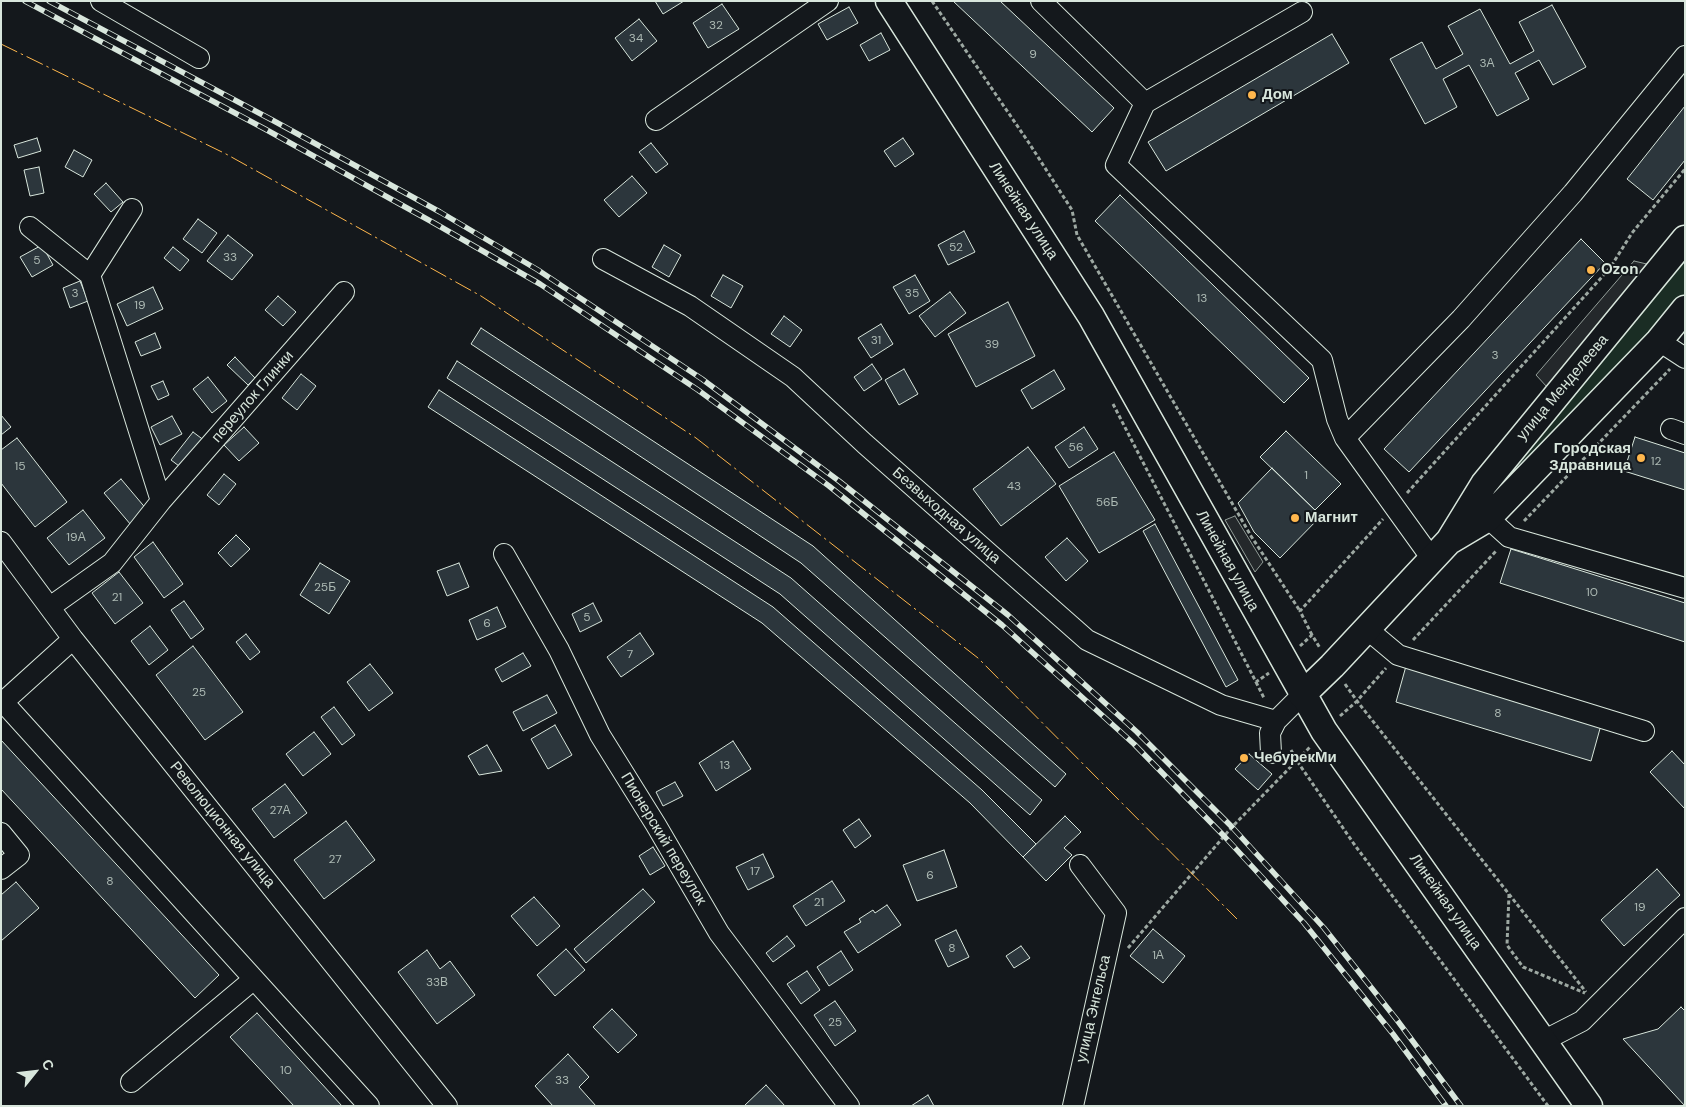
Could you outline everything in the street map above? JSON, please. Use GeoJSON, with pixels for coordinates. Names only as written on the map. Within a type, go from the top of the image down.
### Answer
{"type":"FeatureCollection","features":[{"type":"Feature","properties":{"kind":"main road","name":"Линейная улица"},"geometry":{"type":"LineString","coordinates":[[898,5],[1091,316],[1302,695],[1324,731],[1589,1106]]}},
{"type":"Feature","properties":{"kind":"main road","name":"улица Менделеева"},"geometry":{"type":"LineString","coordinates":[[1302,695],[1367,629],[1440,550],[1484,484],[1685,239]]}},
{"type":"Feature","properties":{"kind":"main road","name":"улица Менделеева"},"geometry":{"type":"LineString","coordinates":[[1440,550],[1488,518],[1658,341],[1685,309]]}},
{"type":"Feature","properties":{"kind":"street"},"geometry":{"type":"LineString","coordinates":[[101,1],[199,58]]}},
{"type":"Feature","properties":{"kind":"street"},"geometry":{"type":"LineString","coordinates":[[656,120],[828,1]]}},
{"type":"Feature","properties":{"kind":"street"},"geometry":{"type":"LineString","coordinates":[[1041,1],[1145,103]]}},
{"type":"Feature","properties":{"kind":"street"},"geometry":{"type":"LineString","coordinates":[[1302,12],[1145,103],[1116,165],[1322,360],[1337,419],[1345,438],[1394,507],[1440,550]]}},
{"type":"Feature","properties":{"kind":"street"},"geometry":{"type":"LineString","coordinates":[[1345,438],[1468,312],[1573,193],[1685,56]]}},
{"type":"Feature","properties":{"kind":"street"},"geometry":{"type":"LineString","coordinates":[[90,275],[132,209]]}},
{"type":"Feature","properties":{"kind":"street"},"geometry":{"type":"LineString","coordinates":[[30,227],[90,275],[161,501]]}},
{"type":"Feature","properties":{"kind":"street","name":"Безвыходная улица"},"geometry":{"type":"LineString","coordinates":[[603,259],[690,306],[793,377],[865,444],[1087,640],[1221,705],[1276,721]]}},
{"type":"Feature","properties":{"kind":"street","name":"переулок Глинки"},"geometry":{"type":"LineString","coordinates":[[50,607],[112,563],[161,501],[344,292]]}},
{"type":"Feature","properties":{"kind":"street"},"geometry":{"type":"LineString","coordinates":[[1658,341],[1685,358]]}},
{"type":"Feature","properties":{"kind":"street"},"geometry":{"type":"LineString","coordinates":[[1488,518],[1509,537],[1685,588]]}},
{"type":"Feature","properties":{"kind":"street","name":"Революционная улица"},"geometry":{"type":"LineString","coordinates":[[1,542],[73,638],[447,1106]]}},
{"type":"Feature","properties":{"kind":"street","name":"Пионерский переулок"},"geometry":{"type":"LineString","coordinates":[[504,554],[559,650],[600,735],[656,825],[719,933],[849,1106]]}},
{"type":"Feature","properties":{"kind":"street"},"geometry":{"type":"LineString","coordinates":[[1367,629],[1398,655],[1644,731]]}},
{"type":"Feature","properties":{"kind":"street"},"geometry":{"type":"LineString","coordinates":[[73,638],[2,703],[369,1106]]}},
{"type":"Feature","properties":{"kind":"street"},"geometry":{"type":"LineString","coordinates":[[1270,753],[1270,733],[1276,721],[1302,695]]}},
{"type":"Feature","properties":{"kind":"street"},"geometry":{"type":"LineString","coordinates":[[1,833],[18,855],[1,869]]}},
{"type":"Feature","properties":{"kind":"street","name":"улица Энгельса"},"geometry":{"type":"LineString","coordinates":[[1073,1106],[1116,913],[1080,865]]}},
{"type":"Feature","properties":{"kind":"street"},"geometry":{"type":"LineString","coordinates":[[1543,1041],[1582,1021],[1685,918]]}},
{"type":"Feature","properties":{"kind":"street"},"geometry":{"type":"LineString","coordinates":[[131,1082],[254,979]]}},
{"type":"Feature","properties":{"kind":"path"},"geometry":{"type":"LineString","coordinates":[[932,1],[1029,143],[1072,210],[1077,235],[1251,536],[1300,611],[1312,635]]}},
{"type":"Feature","properties":{"kind":"path"},"geometry":{"type":"LineString","coordinates":[[1300,611],[1610,268],[1632,233],[1685,169]]}},
{"type":"Feature","properties":{"kind":"path"},"geometry":{"type":"LineString","coordinates":[[1357,701],[1588,994],[1523,967],[1507,944],[1509,894]]}},
{"type":"Feature","properties":{"kind":"path"},"geometry":{"type":"LineString","coordinates":[[1128,948],[1232,827],[1297,761],[1354,844],[1548,1106]]}},
{"type":"Feature","properties":{"kind":"green space"},"geometry":{"type":"Polygon","coordinates":[[[1685,257],[1685,298],[1494,496],[1492,488],[1685,257]]]}},
{"type":"Feature","properties":{"kind":"shaded area"},"geometry":{"type":"Polygon","coordinates":[[[1634,261],[1651,265],[1547,387],[1536,375],[1634,261]]]}},
{"type":"Feature","properties":{"kind":"shaded area"},"geometry":{"type":"Polygon","coordinates":[[[1235,516],[1263,562],[1255,572],[1225,520],[1235,516]]]}},
{"type":"Feature","properties":{"kind":"building"},"geometry":{"type":"Polygon","coordinates":[[[655,1],[684,1],[663,14],[655,1]]]}},
{"type":"Feature","properties":{"kind":"building"},"geometry":{"type":"Polygon","coordinates":[[[953,1],[1000,1],[1114,108],[1092,132],[953,1]]]}},
{"type":"Feature","properties":{"kind":"building"},"geometry":{"type":"Polygon","coordinates":[[[722,4],[739,29],[708,48],[693,23],[722,4]]]}},
{"type":"Feature","properties":{"kind":"building"},"geometry":{"type":"Polygon","coordinates":[[[1552,5],[1586,67],[1553,85],[1539,60],[1515,73],[1529,99],[1497,116],[1469,65],[1443,79],[1457,107],[1425,124],[1390,59],[1422,42],[1436,69],[1463,54],[1448,26],[1480,9],[1510,64],[1534,51],[1519,22],[1552,5]]]}},
{"type":"Feature","properties":{"kind":"building"},"geometry":{"type":"Polygon","coordinates":[[[849,7],[858,23],[827,40],[818,24],[849,7]]]}},
{"type":"Feature","properties":{"kind":"building"},"geometry":{"type":"Polygon","coordinates":[[[639,19],[657,41],[632,61],[615,38],[639,19]]]}},
{"type":"Feature","properties":{"kind":"building"},"geometry":{"type":"Polygon","coordinates":[[[881,33],[890,50],[869,61],[860,45],[881,33]]]}},
{"type":"Feature","properties":{"kind":"building"},"geometry":{"type":"Polygon","coordinates":[[[1332,34],[1349,63],[1166,171],[1148,142],[1332,34]]]}},
{"type":"Feature","properties":{"kind":"building"},"geometry":{"type":"Polygon","coordinates":[[[1685,106],[1685,160],[1653,200],[1627,179],[1685,106]]]}},
{"type":"Feature","properties":{"kind":"building"},"geometry":{"type":"Polygon","coordinates":[[[37,138],[41,151],[18,158],[14,145],[37,138]]]}},
{"type":"Feature","properties":{"kind":"building"},"geometry":{"type":"Polygon","coordinates":[[[903,138],[914,154],[895,167],[884,151],[903,138]]]}},
{"type":"Feature","properties":{"kind":"building"},"geometry":{"type":"Polygon","coordinates":[[[651,143],[668,164],[656,173],[639,152],[651,143]]]}},
{"type":"Feature","properties":{"kind":"building"},"geometry":{"type":"Polygon","coordinates":[[[74,150],[92,160],[83,177],[65,167],[74,150]]]}},
{"type":"Feature","properties":{"kind":"building"},"geometry":{"type":"Polygon","coordinates":[[[39,167],[44,193],[30,196],[24,170],[39,167]]]}},
{"type":"Feature","properties":{"kind":"building"},"geometry":{"type":"Polygon","coordinates":[[[632,176],[647,193],[619,217],[604,200],[632,176]]]}},
{"type":"Feature","properties":{"kind":"building"},"geometry":{"type":"Polygon","coordinates":[[[106,183],[123,202],[111,212],[94,194],[106,183]]]}},
{"type":"Feature","properties":{"kind":"building"},"geometry":{"type":"Polygon","coordinates":[[[1120,195],[1309,378],[1284,403],[1095,221],[1120,195]]]}},
{"type":"Feature","properties":{"kind":"building"},"geometry":{"type":"Polygon","coordinates":[[[198,219],[217,233],[202,253],[183,239],[198,219]]]}},
{"type":"Feature","properties":{"kind":"building"},"geometry":{"type":"Polygon","coordinates":[[[964,231],[975,252],[948,265],[938,245],[964,231]]]}},
{"type":"Feature","properties":{"kind":"building"},"geometry":{"type":"Polygon","coordinates":[[[228,235],[253,255],[232,280],[207,261],[228,235]]]}},
{"type":"Feature","properties":{"kind":"building"},"geometry":{"type":"Polygon","coordinates":[[[1581,239],[1605,263],[1409,472],[1384,449],[1581,239]]]}},
{"type":"Feature","properties":{"kind":"building"},"geometry":{"type":"Polygon","coordinates":[[[42,245],[53,265],[32,277],[20,257],[42,245]]]}},
{"type":"Feature","properties":{"kind":"building"},"geometry":{"type":"Polygon","coordinates":[[[664,245],[681,255],[669,277],[652,267],[664,245]]]}},
{"type":"Feature","properties":{"kind":"building"},"geometry":{"type":"Polygon","coordinates":[[[173,247],[189,260],[180,271],[164,258],[173,247]]]}},
{"type":"Feature","properties":{"kind":"building"},"geometry":{"type":"Polygon","coordinates":[[[723,275],[743,286],[731,308],[711,296],[723,275]]]}},
{"type":"Feature","properties":{"kind":"building"},"geometry":{"type":"Polygon","coordinates":[[[915,275],[930,301],[909,314],[893,287],[915,275]]]}},
{"type":"Feature","properties":{"kind":"building"},"geometry":{"type":"Polygon","coordinates":[[[80,281],[88,301],[70,308],[63,288],[80,281]]]}},
{"type":"Feature","properties":{"kind":"building"},"geometry":{"type":"Polygon","coordinates":[[[153,287],[163,309],[127,326],[117,304],[153,287]]]}},
{"type":"Feature","properties":{"kind":"building"},"geometry":{"type":"Polygon","coordinates":[[[950,292],[966,313],[935,337],[919,316],[950,292]]]}},
{"type":"Feature","properties":{"kind":"building"},"geometry":{"type":"Polygon","coordinates":[[[278,296],[296,312],[283,326],[265,310],[278,296]]]}},
{"type":"Feature","properties":{"kind":"building"},"geometry":{"type":"Polygon","coordinates":[[[1008,302],[1035,356],[976,387],[948,334],[1008,302]]]}},
{"type":"Feature","properties":{"kind":"building"},"geometry":{"type":"Polygon","coordinates":[[[784,316],[802,330],[790,347],[771,334],[784,316]]]}},
{"type":"Feature","properties":{"kind":"building"},"geometry":{"type":"Polygon","coordinates":[[[881,324],[893,344],[871,358],[858,338],[881,324]]]}},
{"type":"Feature","properties":{"kind":"building"},"geometry":{"type":"Polygon","coordinates":[[[481,328],[813,546],[1066,774],[1055,787],[801,563],[471,344],[481,328]]]}},
{"type":"Feature","properties":{"kind":"building"},"geometry":{"type":"Polygon","coordinates":[[[155,333],[161,348],[141,356],[135,342],[155,333]]]}},
{"type":"Feature","properties":{"kind":"building"},"geometry":{"type":"Polygon","coordinates":[[[235,357],[255,378],[248,385],[227,365],[235,357]]]}},
{"type":"Feature","properties":{"kind":"building"},"geometry":{"type":"Polygon","coordinates":[[[457,361],[791,578],[1042,800],[1030,815],[780,594],[447,378],[457,361]]]}},
{"type":"Feature","properties":{"kind":"building"},"geometry":{"type":"Polygon","coordinates":[[[872,364],[882,379],[864,391],[854,377],[872,364]]]}},
{"type":"Feature","properties":{"kind":"building"},"geometry":{"type":"Polygon","coordinates":[[[904,369],[918,394],[899,405],[885,380],[904,369]]]}},
{"type":"Feature","properties":{"kind":"building"},"geometry":{"type":"Polygon","coordinates":[[[1054,370],[1065,389],[1032,409],[1021,390],[1054,370]]]}},
{"type":"Feature","properties":{"kind":"building"},"geometry":{"type":"Polygon","coordinates":[[[301,374],[316,386],[297,410],[282,398],[301,374]]]}},
{"type":"Feature","properties":{"kind":"building"},"geometry":{"type":"Polygon","coordinates":[[[208,377],[227,401],[212,413],[193,389],[208,377]]]}},
{"type":"Feature","properties":{"kind":"building"},"geometry":{"type":"Polygon","coordinates":[[[163,381],[169,395],[158,400],[151,386],[163,381]]]}},
{"type":"Feature","properties":{"kind":"building"},"geometry":{"type":"Polygon","coordinates":[[[439,390],[773,607],[982,790],[1036,844],[1023,857],[970,803],[762,623],[428,407],[439,390]]]}},
{"type":"Feature","properties":{"kind":"building"},"geometry":{"type":"Polygon","coordinates":[[[1,415],[11,427],[1,435],[1,415]]]}},
{"type":"Feature","properties":{"kind":"building"},"geometry":{"type":"Polygon","coordinates":[[[172,416],[182,434],[160,445],[151,427],[172,416]]]}},
{"type":"Feature","properties":{"kind":"building"},"geometry":{"type":"Polygon","coordinates":[[[244,427],[259,443],[239,461],[224,445],[244,427]]]}},
{"type":"Feature","properties":{"kind":"building"},"geometry":{"type":"Polygon","coordinates":[[[1084,427],[1098,449],[1069,468],[1055,447],[1084,427]]]}},
{"type":"Feature","properties":{"kind":"building"},"geometry":{"type":"Polygon","coordinates":[[[1286,431],[1341,484],[1315,510],[1260,457],[1286,431]]]}},
{"type":"Feature","properties":{"kind":"building"},"geometry":{"type":"Polygon","coordinates":[[[193,432],[205,441],[183,469],[171,460],[193,432]]]}},
{"type":"Feature","properties":{"kind":"building"},"geometry":{"type":"Polygon","coordinates":[[[1635,437],[1685,453],[1685,490],[1624,471],[1635,437]]]}},
{"type":"Feature","properties":{"kind":"building"},"geometry":{"type":"Polygon","coordinates":[[[17,438],[67,502],[35,527],[1,483],[1,450],[17,438]]]}},
{"type":"Feature","properties":{"kind":"building"},"geometry":{"type":"Polygon","coordinates":[[[1028,447],[1056,484],[1001,526],[973,489],[1028,447]]]}},
{"type":"Feature","properties":{"kind":"building"},"geometry":{"type":"Polygon","coordinates":[[[1114,452],[1155,520],[1099,553],[1059,486],[1114,452]]]}},
{"type":"Feature","properties":{"kind":"building"},"geometry":{"type":"Polygon","coordinates":[[[1272,468],[1321,516],[1280,558],[1254,532],[1238,503],[1272,468]]]}},
{"type":"Feature","properties":{"kind":"building"},"geometry":{"type":"Polygon","coordinates":[[[224,474],[236,484],[219,505],[207,495],[224,474]]]}},
{"type":"Feature","properties":{"kind":"building"},"geometry":{"type":"Polygon","coordinates":[[[121,479],[148,511],[131,525],[104,493],[121,479]]]}},
{"type":"Feature","properties":{"kind":"building"},"geometry":{"type":"Polygon","coordinates":[[[83,510],[105,538],[69,565],[47,538],[83,510]]]}},
{"type":"Feature","properties":{"kind":"building"},"geometry":{"type":"Polygon","coordinates":[[[1155,524],[1238,680],[1226,687],[1143,531],[1155,524]]]}},
{"type":"Feature","properties":{"kind":"building"},"geometry":{"type":"Polygon","coordinates":[[[236,535],[250,549],[231,567],[218,553],[236,535]]]}},
{"type":"Feature","properties":{"kind":"building"},"geometry":{"type":"Polygon","coordinates":[[[1067,538],[1088,561],[1066,581],[1045,557],[1067,538]]]}},
{"type":"Feature","properties":{"kind":"building"},"geometry":{"type":"Polygon","coordinates":[[[153,542],[183,584],[164,598],[134,557],[153,542]]]}},
{"type":"Feature","properties":{"kind":"building"},"geometry":{"type":"Polygon","coordinates":[[[1511,549],[1685,603],[1685,642],[1500,583],[1511,549]]]}},
{"type":"Feature","properties":{"kind":"building"},"geometry":{"type":"Polygon","coordinates":[[[320,563],[350,581],[329,614],[300,595],[320,563]]]}},
{"type":"Feature","properties":{"kind":"building"},"geometry":{"type":"Polygon","coordinates":[[[459,563],[469,587],[447,596],[437,571],[459,563]]]}},
{"type":"Feature","properties":{"kind":"building"},"geometry":{"type":"Polygon","coordinates":[[[119,572],[143,603],[115,624],[92,593],[119,572]]]}},
{"type":"Feature","properties":{"kind":"building"},"geometry":{"type":"Polygon","coordinates":[[[184,601],[204,629],[191,639],[171,610],[184,601]]]}},
{"type":"Feature","properties":{"kind":"building"},"geometry":{"type":"Polygon","coordinates":[[[593,603],[602,621],[580,632],[572,614],[593,603]]]}},
{"type":"Feature","properties":{"kind":"building"},"geometry":{"type":"Polygon","coordinates":[[[497,607],[506,627],[477,640],[469,620],[497,607]]]}},
{"type":"Feature","properties":{"kind":"building"},"geometry":{"type":"Polygon","coordinates":[[[150,626],[168,650],[149,665],[131,641],[150,626]]]}},
{"type":"Feature","properties":{"kind":"building"},"geometry":{"type":"Polygon","coordinates":[[[640,633],[654,654],[621,677],[607,657],[640,633]]]}},
{"type":"Feature","properties":{"kind":"building"},"geometry":{"type":"Polygon","coordinates":[[[246,634],[260,652],[250,660],[236,642],[246,634]]]}},
{"type":"Feature","properties":{"kind":"building"},"geometry":{"type":"Polygon","coordinates":[[[193,646],[243,712],[205,740],[156,675],[193,646]]]}},
{"type":"Feature","properties":{"kind":"building"},"geometry":{"type":"Polygon","coordinates":[[[523,653],[531,666],[502,682],[495,669],[523,653]]]}},
{"type":"Feature","properties":{"kind":"building"},"geometry":{"type":"Polygon","coordinates":[[[370,664],[393,693],[369,711],[347,682],[370,664]]]}},
{"type":"Feature","properties":{"kind":"building"},"geometry":{"type":"Polygon","coordinates":[[[1406,666],[1601,725],[1591,761],[1396,702],[1406,666]]]}},
{"type":"Feature","properties":{"kind":"building"},"geometry":{"type":"Polygon","coordinates":[[[547,695],[557,713],[523,731],[513,712],[547,695]]]}},
{"type":"Feature","properties":{"kind":"building"},"geometry":{"type":"Polygon","coordinates":[[[334,707],[355,735],[342,745],[321,717],[334,707]]]}},
{"type":"Feature","properties":{"kind":"building"},"geometry":{"type":"Polygon","coordinates":[[[555,725],[572,755],[548,769],[531,739],[555,725]]]}},
{"type":"Feature","properties":{"kind":"building"},"geometry":{"type":"Polygon","coordinates":[[[314,732],[331,754],[303,776],[286,754],[314,732]]]}},
{"type":"Feature","properties":{"kind":"building"},"geometry":{"type":"Polygon","coordinates":[[[1,740],[219,975],[195,998],[1,789],[1,740]]]}},
{"type":"Feature","properties":{"kind":"building"},"geometry":{"type":"Polygon","coordinates":[[[733,741],[751,769],[716,791],[699,763],[733,741]]]}},
{"type":"Feature","properties":{"kind":"building"},"geometry":{"type":"Polygon","coordinates":[[[487,745],[502,771],[479,775],[468,756],[487,745]]]}},
{"type":"Feature","properties":{"kind":"building"},"geometry":{"type":"Polygon","coordinates":[[[1672,751],[1685,765],[1685,809],[1650,772],[1672,751]]]}},
{"type":"Feature","properties":{"kind":"building"},"geometry":{"type":"Polygon","coordinates":[[[1249,754],[1272,774],[1258,790],[1235,769],[1249,754]]]}},
{"type":"Feature","properties":{"kind":"building"},"geometry":{"type":"Polygon","coordinates":[[[675,782],[683,796],[663,806],[656,792],[675,782]]]}},
{"type":"Feature","properties":{"kind":"building"},"geometry":{"type":"Polygon","coordinates":[[[285,784],[307,813],[274,838],[252,809],[285,784]]]}},
{"type":"Feature","properties":{"kind":"building"},"geometry":{"type":"Polygon","coordinates":[[[1065,816],[1081,832],[1064,848],[1072,855],[1046,881],[1023,857],[1065,816]]]}},
{"type":"Feature","properties":{"kind":"building"},"geometry":{"type":"Polygon","coordinates":[[[859,819],[871,836],[855,848],[843,830],[859,819]]]}},
{"type":"Feature","properties":{"kind":"building"},"geometry":{"type":"Polygon","coordinates":[[[346,821],[375,860],[324,899],[294,860],[346,821]]]}},
{"type":"Feature","properties":{"kind":"building"},"geometry":{"type":"Polygon","coordinates":[[[653,847],[665,866],[650,875],[639,856],[653,847]]]}},
{"type":"Feature","properties":{"kind":"building"},"geometry":{"type":"Polygon","coordinates":[[[944,850],[957,887],[917,901],[903,865],[944,850]]]}},
{"type":"Feature","properties":{"kind":"building"},"geometry":{"type":"Polygon","coordinates":[[[763,854],[774,877],[748,890],[736,867],[763,854]]]}},
{"type":"Feature","properties":{"kind":"building"},"geometry":{"type":"Polygon","coordinates":[[[1657,869],[1680,895],[1624,946],[1601,920],[1657,869]]]}},
{"type":"Feature","properties":{"kind":"building"},"geometry":{"type":"Polygon","coordinates":[[[832,881],[845,901],[806,926],[793,906],[832,881]]]}},
{"type":"Feature","properties":{"kind":"building"},"geometry":{"type":"Polygon","coordinates":[[[16,882],[39,908],[1,941],[1,895],[16,882]]]}},
{"type":"Feature","properties":{"kind":"building"},"geometry":{"type":"Polygon","coordinates":[[[643,889],[655,902],[586,963],[574,949],[643,889]]]}},
{"type":"Feature","properties":{"kind":"building"},"geometry":{"type":"Polygon","coordinates":[[[534,897],[560,926],[537,946],[511,916],[534,897]]]}},
{"type":"Feature","properties":{"kind":"building"},"geometry":{"type":"Polygon","coordinates":[[[887,905],[901,925],[858,953],[844,932],[861,922],[859,919],[873,910],[875,913],[887,905]]]}},
{"type":"Feature","properties":{"kind":"building"},"geometry":{"type":"Polygon","coordinates":[[[1153,929],[1185,956],[1163,983],[1130,956],[1153,929]]]}},
{"type":"Feature","properties":{"kind":"building"},"geometry":{"type":"Polygon","coordinates":[[[956,930],[969,957],[948,967],[935,940],[956,930]]]}},
{"type":"Feature","properties":{"kind":"building"},"geometry":{"type":"Polygon","coordinates":[[[787,936],[795,946],[773,962],[766,953],[787,936]]]}},
{"type":"Feature","properties":{"kind":"building"},"geometry":{"type":"Polygon","coordinates":[[[1021,946],[1030,958],[1014,968],[1006,956],[1021,946]]]}},
{"type":"Feature","properties":{"kind":"building"},"geometry":{"type":"Polygon","coordinates":[[[566,949],[585,970],[555,996],[537,975],[566,949]]]}},
{"type":"Feature","properties":{"kind":"building"},"geometry":{"type":"Polygon","coordinates":[[[427,950],[440,969],[450,961],[475,995],[437,1024],[398,972],[427,950]]]}},
{"type":"Feature","properties":{"kind":"building"},"geometry":{"type":"Polygon","coordinates":[[[841,951],[853,970],[829,986],[817,967],[841,951]]]}},
{"type":"Feature","properties":{"kind":"building"},"geometry":{"type":"Polygon","coordinates":[[[807,971],[820,990],[801,1004],[787,984],[807,971]]]}},
{"type":"Feature","properties":{"kind":"building"},"geometry":{"type":"Polygon","coordinates":[[[835,1001],[856,1031],[835,1046],[814,1015],[835,1001]]]}},
{"type":"Feature","properties":{"kind":"building"},"geometry":{"type":"Polygon","coordinates":[[[1681,1007],[1685,1011],[1685,1106],[1623,1039],[1658,1029],[1681,1007]]]}},
{"type":"Feature","properties":{"kind":"building"},"geometry":{"type":"Polygon","coordinates":[[[612,1009],[637,1035],[618,1053],[593,1027],[612,1009]]]}},
{"type":"Feature","properties":{"kind":"building"},"geometry":{"type":"Polygon","coordinates":[[[257,1013],[342,1106],[294,1106],[230,1037],[257,1013]]]}},
{"type":"Feature","properties":{"kind":"building"},"geometry":{"type":"Polygon","coordinates":[[[568,1054],[589,1077],[579,1087],[596,1106],[553,1106],[535,1086],[568,1054]]]}},
{"type":"Feature","properties":{"kind":"building"},"geometry":{"type":"Polygon","coordinates":[[[766,1085],[785,1106],[744,1106],[766,1085]]]}},
{"type":"Feature","properties":{"kind":"building"},"geometry":{"type":"Polygon","coordinates":[[[928,1095],[934,1106],[911,1106],[928,1095]]]}},
{"type":"Feature","properties":{"kind":"railway"},"geometry":{"type":"LineString","coordinates":[[25,1],[265,129],[540,284],[698,390],[829,486],[1002,625],[1134,744],[1225,837],[1304,923],[1393,1034],[1446,1106]]}},
{"type":"Feature","properties":{"kind":"railway"},"geometry":{"type":"LineString","coordinates":[[49,1],[440,212],[538,270],[702,379],[839,481],[1008,615],[1137,732],[1232,827],[1324,928],[1397,1020],[1461,1106]]}},
{"type":"Feature","properties":{"kind":"power"},"geometry":{"type":"LineString","coordinates":[[1,44],[226,154],[481,296],[696,438],[978,658],[1237,919]]}},
{"type":"Feature","properties":{"kind":"place","name":"Дом"},"geometry":{"type":"Point","coordinates":[1252,95]}},
{"type":"Feature","properties":{"kind":"place","name":"Ozon"},"geometry":{"type":"Point","coordinates":[1591,270]}},
{"type":"Feature","properties":{"kind":"place","name":"Городская Здравница"},"geometry":{"type":"Point","coordinates":[1641,458]}},
{"type":"Feature","properties":{"kind":"place","name":"Магнит"},"geometry":{"type":"Point","coordinates":[1295,518]}},
{"type":"Feature","properties":{"kind":"place","name":"ЧебурекМи"},"geometry":{"type":"Point","coordinates":[1244,758]}}]}
